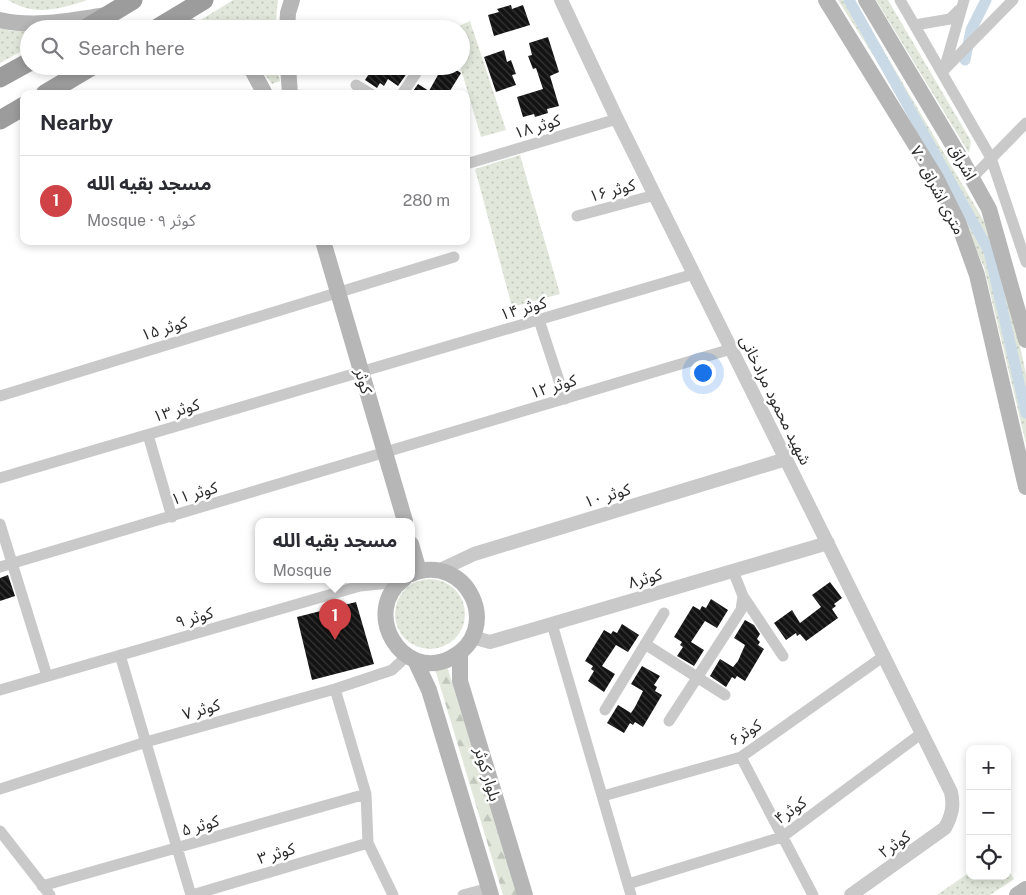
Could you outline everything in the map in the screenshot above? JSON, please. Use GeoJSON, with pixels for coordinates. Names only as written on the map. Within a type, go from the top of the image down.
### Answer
{"type":"FeatureCollection","features":[{"type":"Feature","properties":{"kind":"highway"},"geometry":{"type":"LineString","coordinates":[[100,20],[134,0]]}},
{"type":"Feature","properties":{"kind":"highway"},"geometry":{"type":"LineString","coordinates":[[171,20],[204,0]]}},
{"type":"Feature","properties":{"kind":"highway"},"geometry":{"type":"LineString","coordinates":[[0,78],[20,67]]}},
{"type":"Feature","properties":{"kind":"highway"},"geometry":{"type":"LineString","coordinates":[[52,90],[77,75]]}},
{"type":"Feature","properties":{"kind":"highway"},"geometry":{"type":"LineString","coordinates":[[0,120],[20,108]]}},
{"type":"Feature","properties":{"kind":"main road"},"geometry":{"type":"LineString","coordinates":[[288,20],[292,0]]}},
{"type":"Feature","properties":{"kind":"main road","name":"۷۰ متری اشراق"},"geometry":{"type":"LineString","coordinates":[[826,0],[936,178],[958,222],[977,275],[1026,487]]}},
{"type":"Feature","properties":{"kind":"main road","name":"اشراق"},"geometry":{"type":"LineString","coordinates":[[866,0],[989,209],[1026,340]]}},
{"type":"Feature","properties":{"kind":"main road"},"geometry":{"type":"LineString","coordinates":[[72,20],[107,16]]}},
{"type":"Feature","properties":{"kind":"main road"},"geometry":{"type":"LineString","coordinates":[[0,20],[20,24]]}},
{"type":"Feature","properties":{"kind":"main road"},"geometry":{"type":"LineString","coordinates":[[255,75],[263,90]]}},
{"type":"Feature","properties":{"kind":"main road"},"geometry":{"type":"LineString","coordinates":[[289,75],[290,90]]}},
{"type":"Feature","properties":{"kind":"main road","name":"کوثر"},"geometry":{"type":"LineString","coordinates":[[324,245],[403,518]]}},
{"type":"Feature","properties":{"kind":"main road"},"geometry":{"type":"LineString","coordinates":[[403,583],[386,603],[384,615],[390,639],[411,658],[438,662],[460,652],[472,637],[477,613],[475,601],[462,581],[440,570],[415,575]]}},
{"type":"Feature","properties":{"kind":"main road","name":"بلوار کوثر"},"geometry":{"type":"LineString","coordinates":[[460,652],[460,680],[525,895]]}},
{"type":"Feature","properties":{"kind":"main road","name":"بلوار کوثر"},"geometry":{"type":"LineString","coordinates":[[411,658],[429,690],[490,892]]}},
{"type":"Feature","properties":{"kind":"main road"},"geometry":{"type":"LineString","coordinates":[[1017,895],[1026,890]]}},
{"type":"Feature","properties":{"kind":"street","name":"شهید محمود مرادخانی"},"geometry":{"type":"LineString","coordinates":[[561,0],[617,119],[951,792],[954,804],[951,817]]}},
{"type":"Feature","properties":{"kind":"street"},"geometry":{"type":"LineString","coordinates":[[900,0],[992,158],[1026,262]]}},
{"type":"Feature","properties":{"kind":"street"},"geometry":{"type":"LineString","coordinates":[[943,71],[1013,0]]}},
{"type":"Feature","properties":{"kind":"street"},"geometry":{"type":"LineString","coordinates":[[915,25],[950,20],[962,4]]}},
{"type":"Feature","properties":{"kind":"street"},"geometry":{"type":"LineString","coordinates":[[943,71],[962,4]]}},
{"type":"Feature","properties":{"kind":"street"},"geometry":{"type":"LineString","coordinates":[[405,90],[414,75]]}},
{"type":"Feature","properties":{"kind":"street"},"geometry":{"type":"LineString","coordinates":[[356,85],[364,90]]}},
{"type":"Feature","properties":{"kind":"street","name":"کوثر ۱۸"},"geometry":{"type":"LineString","coordinates":[[470,163],[617,119]]}},
{"type":"Feature","properties":{"kind":"street"},"geometry":{"type":"LineString","coordinates":[[972,178],[1026,123]]}},
{"type":"Feature","properties":{"kind":"street","name":"کوثر ۱۶"},"geometry":{"type":"LineString","coordinates":[[577,216],[655,195]]}},
{"type":"Feature","properties":{"kind":"street"},"geometry":{"type":"LineString","coordinates":[[337,291],[454,257]]}},
{"type":"Feature","properties":{"kind":"street","name":"کوثر ۱۴"},"geometry":{"type":"LineString","coordinates":[[361,372],[694,274]]}},
{"type":"Feature","properties":{"kind":"street","name":"۱۵ کوثر"},"geometry":{"type":"LineString","coordinates":[[0,396],[337,291]]}},
{"type":"Feature","properties":{"kind":"street"},"geometry":{"type":"LineString","coordinates":[[539,320],[565,399]]}},
{"type":"Feature","properties":{"kind":"street","name":"کوثر ۱۲"},"geometry":{"type":"LineString","coordinates":[[385,454],[731,349]]}},
{"type":"Feature","properties":{"kind":"street","name":"کوثر ۱۳"},"geometry":{"type":"LineString","coordinates":[[0,478],[361,372]]}},
{"type":"Feature","properties":{"kind":"street"},"geometry":{"type":"LineString","coordinates":[[148,435],[172,517]]}},
{"type":"Feature","properties":{"kind":"street","name":"کوثر ۱۱"},"geometry":{"type":"LineString","coordinates":[[0,568],[385,454]]}},
{"type":"Feature","properties":{"kind":"street","name":"کوثر ۱۰"},"geometry":{"type":"LineString","coordinates":[[440,570],[474,554],[786,459]]}},
{"type":"Feature","properties":{"kind":"street"},"geometry":{"type":"LineString","coordinates":[[0,524],[46,676]]}},
{"type":"Feature","properties":{"kind":"street","name":"کوثر۸"},"geometry":{"type":"LineString","coordinates":[[472,637],[490,642],[828,543]]}},
{"type":"Feature","properties":{"kind":"street"},"geometry":{"type":"LineString","coordinates":[[733,571],[743,596],[783,656]]}},
{"type":"Feature","properties":{"kind":"street","name":"کوثر ۹"},"geometry":{"type":"LineString","coordinates":[[0,690],[376,583]]}},
{"type":"Feature","properties":{"kind":"street"},"geometry":{"type":"LineString","coordinates":[[668,721],[741,610],[743,596]]}},
{"type":"Feature","properties":{"kind":"street"},"geometry":{"type":"LineString","coordinates":[[605,710],[664,613]]}},
{"type":"Feature","properties":{"kind":"street"},"geometry":{"type":"LineString","coordinates":[[552,624],[629,889]]}},
{"type":"Feature","properties":{"kind":"street"},"geometry":{"type":"LineString","coordinates":[[645,644],[725,694]]}},
{"type":"Feature","properties":{"kind":"street"},"geometry":{"type":"LineString","coordinates":[[120,655],[192,895]]}},
{"type":"Feature","properties":{"kind":"street","name":"کوثر۶"},"geometry":{"type":"LineString","coordinates":[[603,796],[741,757],[884,656]]}},
{"type":"Feature","properties":{"kind":"street","name":"کوثر ۷"},"geometry":{"type":"LineString","coordinates":[[0,789],[146,742],[335,689],[392,670],[411,658]]}},
{"type":"Feature","properties":{"kind":"street"},"geometry":{"type":"LineString","coordinates":[[335,689],[366,794],[368,843],[393,895]]}},
{"type":"Feature","properties":{"kind":"street","name":"کوثر۴"},"geometry":{"type":"LineString","coordinates":[[629,889],[782,837],[922,734]]}},
{"type":"Feature","properties":{"kind":"street"},"geometry":{"type":"LineString","coordinates":[[741,757],[813,895]]}},
{"type":"Feature","properties":{"kind":"street","name":"کوثر ۵"},"geometry":{"type":"LineString","coordinates":[[42,886],[366,794]]}},
{"type":"Feature","properties":{"kind":"street","name":"کوثر۲"},"geometry":{"type":"LineString","coordinates":[[851,895],[936,837],[945,828],[951,817]]}},
{"type":"Feature","properties":{"kind":"street"},"geometry":{"type":"LineString","coordinates":[[0,830],[50,895]]}},
{"type":"Feature","properties":{"kind":"street","name":"کوثر ۳"},"geometry":{"type":"LineString","coordinates":[[192,895],[368,843]]}},
{"type":"Feature","properties":{"kind":"street"},"geometry":{"type":"LineString","coordinates":[[463,895],[490,892]]}},
{"type":"Feature","properties":{"kind":"green space"},"geometry":{"type":"Polygon","coordinates":[[[8,0],[87,0],[56,9],[37,10],[17,5],[8,0]]]}},
{"type":"Feature","properties":{"kind":"green space"},"geometry":{"type":"Polygon","coordinates":[[[233,0],[278,0],[276,20],[201,20],[233,0]]]}},
{"type":"Feature","properties":{"kind":"green space"},"geometry":{"type":"Polygon","coordinates":[[[838,0],[854,0],[988,228],[1016,327],[1026,374],[1026,444],[984,267],[945,181],[885,74],[838,0]]]}},
{"type":"Feature","properties":{"kind":"green space"},"geometry":{"type":"Polygon","coordinates":[[[876,0],[888,0],[971,141],[969,153],[876,0]]]}},
{"type":"Feature","properties":{"kind":"green space"},"geometry":{"type":"Polygon","coordinates":[[[470,21],[506,130],[481,137],[470,100],[470,90],[467,90],[463,75],[470,75],[470,21]]]}},
{"type":"Feature","properties":{"kind":"green space"},"geometry":{"type":"Polygon","coordinates":[[[0,28],[20,31],[20,52],[0,63],[0,28]]]}},
{"type":"Feature","properties":{"kind":"green space"},"geometry":{"type":"Polygon","coordinates":[[[266,75],[278,75],[280,81],[272,84],[266,75]]]}},
{"type":"Feature","properties":{"kind":"green space"},"geometry":{"type":"Polygon","coordinates":[[[520,155],[560,294],[512,307],[475,169],[520,155]]]}},
{"type":"Feature","properties":{"kind":"green space"},"geometry":{"type":"Polygon","coordinates":[[[430,579],[443,582],[455,589],[462,601],[465,614],[462,627],[455,639],[443,646],[430,649],[417,646],[405,639],[398,627],[395,614],[398,601],[405,589],[417,582],[430,579]]]}},
{"type":"Feature","properties":{"kind":"green space"},"geometry":{"type":"Polygon","coordinates":[[[447,666],[517,895],[503,895],[435,669],[447,666]]]}},
{"type":"Feature","properties":{"kind":"green space"},"geometry":{"type":"Polygon","coordinates":[[[1011,874],[1014,879],[990,895],[937,895],[966,875],[966,880],[1011,880],[1011,874]]]}},
{"type":"Feature","properties":{"kind":"building"},"geometry":{"type":"Polygon","coordinates":[[[511,5],[512,9],[523,5],[530,25],[494,36],[488,15],[499,12],[497,9],[511,5]]]}},
{"type":"Feature","properties":{"kind":"building"},"geometry":{"type":"Polygon","coordinates":[[[548,37],[559,72],[550,76],[559,106],[547,109],[548,113],[535,117],[534,114],[523,117],[517,97],[543,89],[536,68],[533,69],[528,56],[532,55],[529,43],[548,37]]]}},
{"type":"Feature","properties":{"kind":"building"},"geometry":{"type":"Polygon","coordinates":[[[504,50],[507,62],[511,60],[516,74],[512,75],[516,85],[496,92],[484,57],[504,50]]]}},
{"type":"Feature","properties":{"kind":"building"},"geometry":{"type":"Polygon","coordinates":[[[368,75],[406,75],[398,86],[388,79],[384,86],[380,83],[377,88],[365,80],[368,75]]]}},
{"type":"Feature","properties":{"kind":"building"},"geometry":{"type":"Polygon","coordinates":[[[438,75],[460,75],[450,90],[430,90],[438,75]]]}},
{"type":"Feature","properties":{"kind":"building"},"geometry":{"type":"Polygon","coordinates":[[[418,84],[427,90],[414,90],[418,84]]]}},
{"type":"Feature","properties":{"kind":"building"},"geometry":{"type":"Polygon","coordinates":[[[8,575],[15,596],[0,601],[0,578],[8,575]]]}},
{"type":"Feature","properties":{"kind":"building"},"geometry":{"type":"Polygon","coordinates":[[[830,582],[842,598],[834,604],[836,606],[832,609],[838,618],[806,641],[800,634],[797,636],[796,633],[786,640],[774,623],[792,610],[800,623],[821,607],[812,595],[830,582]]]}},
{"type":"Feature","properties":{"kind":"building"},"geometry":{"type":"Polygon","coordinates":[[[711,599],[728,610],[717,628],[705,621],[691,642],[704,650],[694,666],[677,656],[683,647],[680,645],[682,642],[674,637],[693,606],[700,610],[702,606],[706,608],[711,599]]]}},
{"type":"Feature","properties":{"kind":"building"},"geometry":{"type":"Polygon","coordinates":[[[356,602],[374,664],[312,680],[297,617],[356,602]]]}},
{"type":"Feature","properties":{"kind":"building"},"geometry":{"type":"Polygon","coordinates":[[[745,620],[754,625],[760,634],[757,639],[760,642],[758,645],[764,649],[745,681],[737,676],[735,679],[732,677],[726,687],[710,676],[720,659],[733,667],[738,661],[745,645],[734,638],[745,620]]]}},
{"type":"Feature","properties":{"kind":"building"},"geometry":{"type":"Polygon","coordinates":[[[622,624],[639,635],[628,652],[616,645],[602,666],[615,674],[604,692],[588,681],[594,671],[591,669],[593,666],[585,661],[604,630],[611,634],[613,631],[617,633],[622,624]]]}},
{"type":"Feature","properties":{"kind":"building"},"geometry":{"type":"Polygon","coordinates":[[[642,666],[660,676],[654,685],[657,687],[655,691],[662,695],[643,727],[635,722],[633,725],[630,723],[624,733],[607,723],[618,705],[631,713],[635,707],[643,691],[631,684],[642,666]]]}},
{"type":"Feature","properties":{"kind":"waterway"},"geometry":{"type":"LineString","coordinates":[[849,0],[989,251],[1026,413]]}},
{"type":"Feature","properties":{"kind":"waterway"},"geometry":{"type":"LineString","coordinates":[[965,60],[971,30],[986,0]]}},
{"type":"Feature","properties":{"kind":"place","name":"مسجد بقیه الله"},"geometry":{"type":"Point","coordinates":[335,640]}}]}
